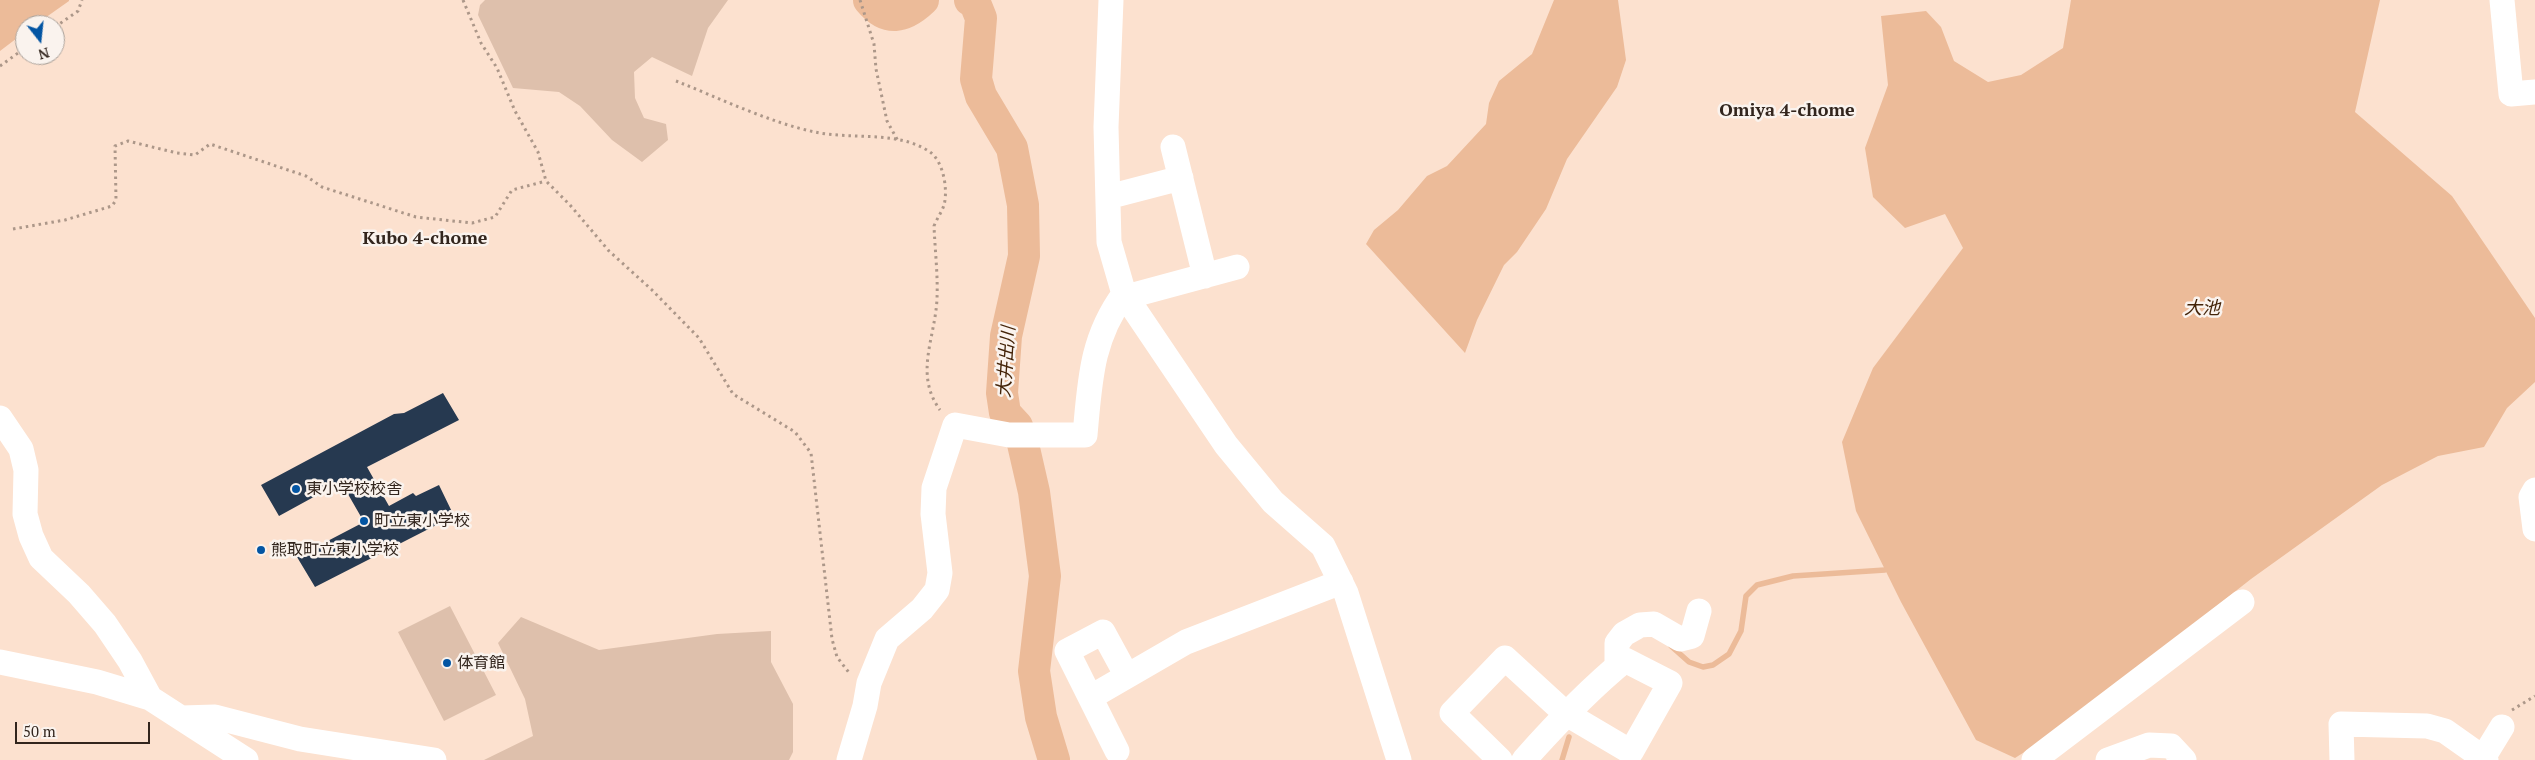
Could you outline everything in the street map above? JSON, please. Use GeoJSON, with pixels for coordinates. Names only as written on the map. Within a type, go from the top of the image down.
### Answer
{"type":"FeatureCollection","features":[{"type":"Feature","properties":{"kind":"street"},"geometry":{"type":"LineString","coordinates":[[1111,0],[1106,127],[1109,242],[1125,296],[1226,445],[1273,502],[1322,546],[1341,582],[1399,760]]}},
{"type":"Feature","properties":{"kind":"street"},"geometry":{"type":"LineString","coordinates":[[2502,0],[2511,94],[2535,92]]}},
{"type":"Feature","properties":{"kind":"street"},"geometry":{"type":"LineString","coordinates":[[1173,147],[1205,276]]}},
{"type":"Feature","properties":{"kind":"street"},"geometry":{"type":"LineString","coordinates":[[1108,197],[1181,178]]}},
{"type":"Feature","properties":{"kind":"street"},"geometry":{"type":"LineString","coordinates":[[849,760],[865,706],[869,683],[887,639],[922,609],[937,590],[940,573],[933,514],[934,488],[955,425],[1020,435],[1085,435],[1090,373],[1098,338],[1109,314],[1125,296],[1237,267]]}},
{"type":"Feature","properties":{"kind":"street"},"geometry":{"type":"LineString","coordinates":[[0,418],[21,449],[26,470],[25,514],[40,558],[80,594],[105,624],[130,661],[150,698]]}},
{"type":"Feature","properties":{"kind":"street"},"geometry":{"type":"LineString","coordinates":[[2535,490],[2531,497],[2535,529]]}},
{"type":"Feature","properties":{"kind":"street"},"geometry":{"type":"LineString","coordinates":[[1091,697],[1186,642],[1341,582]]}},
{"type":"Feature","properties":{"kind":"street"},"geometry":{"type":"LineString","coordinates":[[2034,760],[2242,602]]}},
{"type":"Feature","properties":{"kind":"street"},"geometry":{"type":"LineString","coordinates":[[1617,666],[1616,643],[1624,634],[1640,625],[1654,624],[1680,639],[1692,636],[1699,611]]}},
{"type":"Feature","properties":{"kind":"street"},"geometry":{"type":"LineString","coordinates":[[1116,751],[1068,651],[1103,632],[1127,676]]}},
{"type":"Feature","properties":{"kind":"street"},"geometry":{"type":"LineString","coordinates":[[1500,760],[1452,713],[1505,658],[1565,713],[1631,752],[1670,683],[1625,660],[1565,713],[1524,760]]}},
{"type":"Feature","properties":{"kind":"street"},"geometry":{"type":"LineString","coordinates":[[0,662],[97,682],[150,698],[246,760]]}},
{"type":"Feature","properties":{"kind":"street"},"geometry":{"type":"LineString","coordinates":[[182,718],[215,717],[300,738],[434,760]]}},
{"type":"Feature","properties":{"kind":"street"},"geometry":{"type":"LineString","coordinates":[[2342,760],[2341,724],[2427,726],[2445,731],[2484,759],[2502,726]]}},
{"type":"Feature","properties":{"kind":"street"},"geometry":{"type":"LineString","coordinates":[[2108,760],[2149,745],[2171,746],[2184,760]]}},
{"type":"Feature","properties":{"kind":"path"},"geometry":{"type":"LineString","coordinates":[[65,20],[78,11],[82,0]]}},
{"type":"Feature","properties":{"kind":"path"},"geometry":{"type":"LineString","coordinates":[[463,0],[482,43],[497,68],[515,111],[538,152],[546,181],[570,205],[609,251],[699,338],[733,394],[795,432],[811,453],[832,639],[837,657],[851,675],[869,683]]}},
{"type":"Feature","properties":{"kind":"path"},"geometry":{"type":"LineString","coordinates":[[860,0],[874,44],[876,69],[887,121],[898,141]]}},
{"type":"Feature","properties":{"kind":"path"},"geometry":{"type":"LineString","coordinates":[[0,66],[15,55]]}},
{"type":"Feature","properties":{"kind":"path"},"geometry":{"type":"LineString","coordinates":[[676,81],[750,111],[815,132],[898,141],[931,153],[939,163],[946,197],[934,226],[937,300],[926,380],[932,399],[955,425]]}},
{"type":"Feature","properties":{"kind":"path"},"geometry":{"type":"LineString","coordinates":[[13,229],[65,220],[112,206],[116,200],[115,146],[128,141],[177,153],[195,155],[210,144],[306,176],[322,187],[416,217],[472,224],[495,217],[512,190],[546,181]]}},
{"type":"Feature","properties":{"kind":"shaded area"},"geometry":{"type":"Polygon","coordinates":[[[485,0],[728,0],[708,28],[692,76],[652,57],[634,72],[635,98],[644,118],[666,124],[668,140],[642,162],[612,140],[580,106],[559,92],[513,88],[478,15],[480,5],[485,0]]]}},
{"type":"Feature","properties":{"kind":"shaded area","name":"体育館"},"geometry":{"type":"Polygon","coordinates":[[[450,606],[496,695],[444,721],[398,632],[450,606]]]}},
{"type":"Feature","properties":{"kind":"shaded area"},"geometry":{"type":"Polygon","coordinates":[[[521,617],[599,650],[717,634],[771,631],[771,662],[793,704],[793,752],[789,760],[484,760],[533,736],[525,699],[498,643],[521,617]]]}},
{"type":"Feature","properties":{"kind":"water"},"geometry":{"type":"Polygon","coordinates":[[[0,0],[69,0],[49,15],[15,15],[15,40],[0,51],[0,0]]]}},
{"type":"Feature","properties":{"kind":"water"},"geometry":{"type":"Polygon","coordinates":[[[1554,0],[1618,0],[1626,60],[1617,87],[1567,159],[1546,209],[1517,252],[1504,265],[1477,320],[1465,353],[1366,244],[1374,230],[1398,210],[1427,176],[1447,166],[1486,124],[1489,103],[1499,81],[1532,54],[1554,0]]]}},
{"type":"Feature","properties":{"kind":"water","name":"大池"},"geometry":{"type":"Polygon","coordinates":[[[2071,0],[2380,0],[2355,112],[2452,196],[2535,318],[2535,382],[2507,408],[2484,447],[2438,456],[2382,485],[2251,579],[2059,730],[2015,758],[1976,740],[1901,602],[1856,511],[1842,442],[1873,368],[1963,248],[1945,214],[1905,228],[1873,197],[1865,148],[1888,85],[1881,16],[1926,11],[1941,27],[1954,61],[1988,82],[2021,75],[2063,48],[2071,0]]]}},
{"type":"Feature","properties":{"kind":"building","name":"東小学校校舎"},"geometry":{"type":"Polygon","coordinates":[[[443,393],[459,420],[367,467],[389,506],[413,493],[416,496],[439,485],[454,516],[315,587],[297,557],[364,522],[341,482],[279,516],[261,485],[394,414],[404,413],[443,393]]]}},
{"type":"Feature","properties":{"kind":"waterway","name":"大井出川"},"geometry":{"type":"LineString","coordinates":[[869,0],[882,12],[896,15],[909,11],[923,0]]}},
{"type":"Feature","properties":{"kind":"waterway","name":"大井出川"},"geometry":{"type":"LineString","coordinates":[[970,0],[975,3],[981,18],[976,79],[981,96],[1012,148],[1023,205],[1024,256],[1006,336],[1002,393],[1005,413],[1017,426],[1023,444],[1034,492],[1045,576],[1034,671],[1041,717],[1054,760]]}},
{"type":"Feature","properties":{"kind":"waterway"},"geometry":{"type":"LineString","coordinates":[[1671,646],[1689,662],[1703,667],[1713,665],[1729,654],[1741,631],[1746,596],[1757,585],[1793,576],[1885,570]]}},
{"type":"Feature","properties":{"kind":"waterway"},"geometry":{"type":"LineString","coordinates":[[1562,760],[1569,737]]}},
{"type":"Feature","properties":{"kind":"place","name":"東小学校校舎"},"geometry":{"type":"Point","coordinates":[296,489]}},
{"type":"Feature","properties":{"kind":"place","name":"町立東小学校"},"geometry":{"type":"Point","coordinates":[364,521]}},
{"type":"Feature","properties":{"kind":"place","name":"熊取町立東小学校"},"geometry":{"type":"Point","coordinates":[261,550]}},
{"type":"Feature","properties":{"kind":"place","name":"体育館"},"geometry":{"type":"Point","coordinates":[447,663]}},
{"type":"Feature","properties":{"kind":"district","name":"Omiya 4-chome"},"geometry":{"type":"Point","coordinates":[1787,111]}},
{"type":"Feature","properties":{"kind":"district","name":"Kubo 4-chome"},"geometry":{"type":"Point","coordinates":[425,239]}}]}
